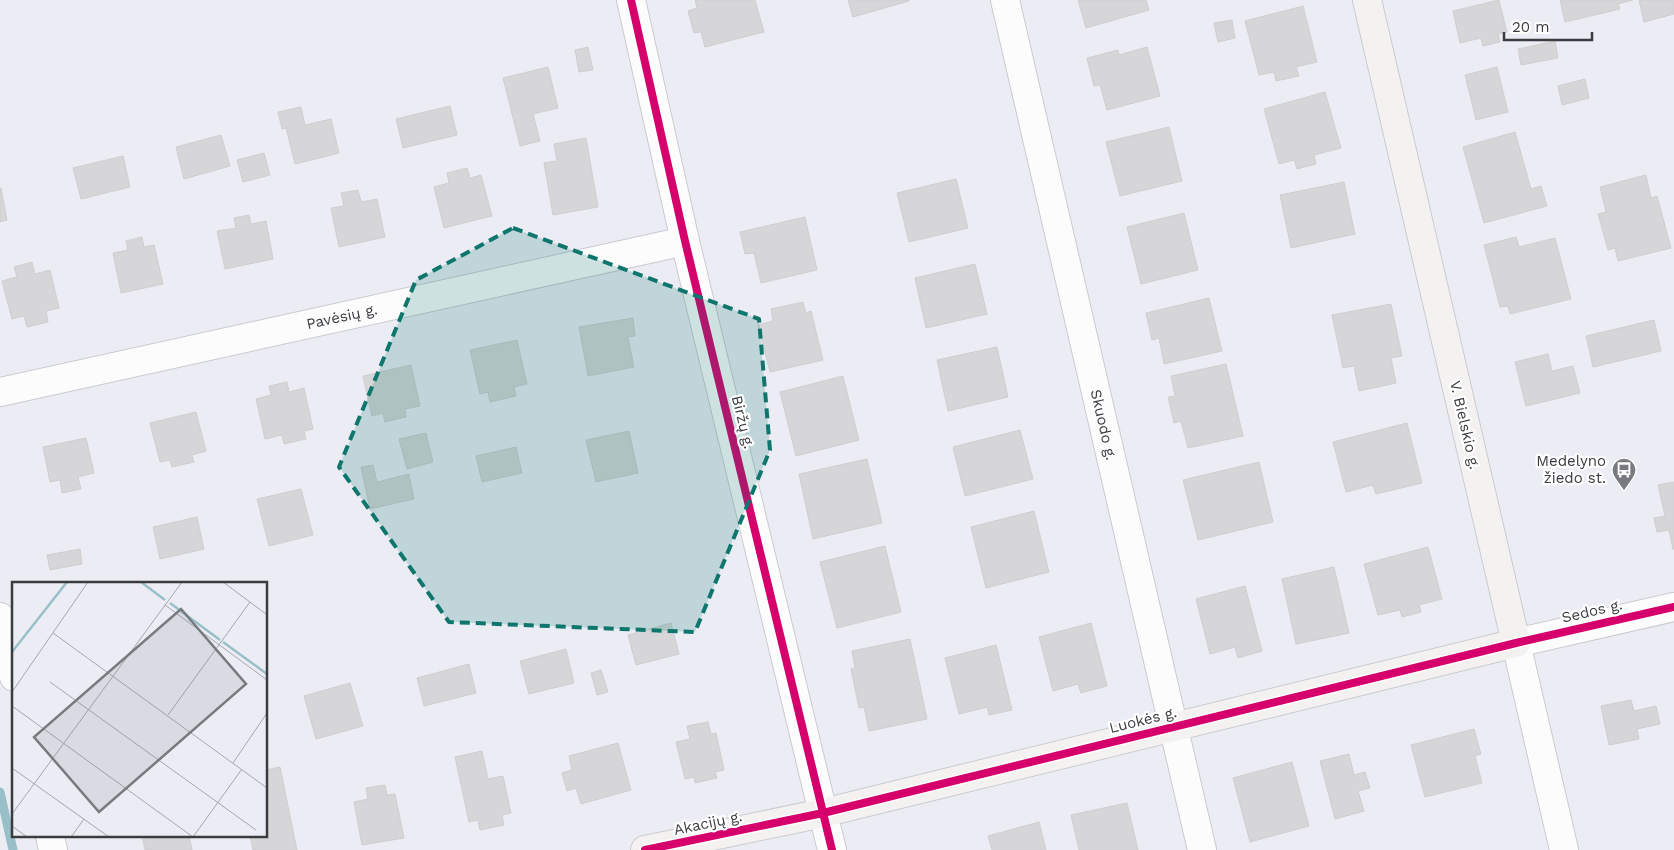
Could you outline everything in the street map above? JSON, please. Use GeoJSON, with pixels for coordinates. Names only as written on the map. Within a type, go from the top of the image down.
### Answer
{"type":"FeatureCollection","features":[{"type":"Feature","properties":{"kind":"street","name":"Biržų g."},"geometry":{"type":"LineString","coordinates":[[631,0],[685,241],[832,850]]}},
{"type":"Feature","properties":{"kind":"street","name":"Skuodo g."},"geometry":{"type":"LineString","coordinates":[[1005,0],[1202,850]]}},
{"type":"Feature","properties":{"kind":"street","name":"V. Bielskio g."},"geometry":{"type":"LineString","coordinates":[[1367,0],[1564,850]]}},
{"type":"Feature","properties":{"kind":"street","name":"Pavėsių g."},"geometry":{"type":"LineString","coordinates":[[0,392],[685,241]]}},
{"type":"Feature","properties":{"kind":"street","name":"Sedos g."},"geometry":{"type":"LineString","coordinates":[[1516,643],[1674,607]]}},
{"type":"Feature","properties":{"kind":"street"},"geometry":{"type":"LineString","coordinates":[[0,617],[12,668]]}},
{"type":"Feature","properties":{"kind":"street","name":"Luokės g."},"geometry":{"type":"LineString","coordinates":[[777,822],[823,813],[1516,643]]}},
{"type":"Feature","properties":{"kind":"street","name":"Akacijų g."},"geometry":{"type":"LineString","coordinates":[[645,850],[777,822]]}},
{"type":"Feature","properties":{"kind":"highlighted area"},"geometry":{"type":"Polygon","coordinates":[[[513,228],[759,319],[770,450],[695,632],[449,622],[339,467],[416,280],[513,228]]]}},
{"type":"Feature","properties":{"kind":"building"},"geometry":{"type":"Polygon","coordinates":[[[695,0],[755,0],[764,32],[705,47],[701,32],[694,33],[688,11],[697,8],[695,0]]]}},
{"type":"Feature","properties":{"kind":"building"},"geometry":{"type":"Polygon","coordinates":[[[848,0],[909,0],[909,1],[853,17],[848,0]]]}},
{"type":"Feature","properties":{"kind":"building"},"geometry":{"type":"Polygon","coordinates":[[[1078,0],[1146,0],[1149,10],[1086,28],[1078,0]]]}},
{"type":"Feature","properties":{"kind":"building"},"geometry":{"type":"Polygon","coordinates":[[[1499,0],[1507,32],[1498,34],[1500,42],[1483,46],[1481,38],[1460,43],[1453,11],[1499,0]]]}},
{"type":"Feature","properties":{"kind":"building"},"geometry":{"type":"Polygon","coordinates":[[[1560,0],[1633,0],[1618,4],[1620,9],[1565,22],[1560,0]]]}},
{"type":"Feature","properties":{"kind":"building"},"geometry":{"type":"Polygon","coordinates":[[[1639,0],[1674,0],[1674,14],[1644,22],[1639,0]]]}},
{"type":"Feature","properties":{"kind":"building"},"geometry":{"type":"Polygon","coordinates":[[[1303,6],[1317,62],[1296,67],[1299,76],[1276,81],[1274,72],[1259,75],[1245,21],[1303,6]]]}},
{"type":"Feature","properties":{"kind":"building"},"geometry":{"type":"Polygon","coordinates":[[[1232,20],[1235,38],[1218,42],[1214,23],[1232,20]]]}},
{"type":"Feature","properties":{"kind":"building"},"geometry":{"type":"Polygon","coordinates":[[[1555,41],[1558,58],[1521,65],[1518,49],[1555,41]]]}},
{"type":"Feature","properties":{"kind":"building"},"geometry":{"type":"Polygon","coordinates":[[[588,47],[593,70],[579,72],[575,50],[588,47]]]}},
{"type":"Feature","properties":{"kind":"building"},"geometry":{"type":"Polygon","coordinates":[[[1147,47],[1160,96],[1107,110],[1100,85],[1094,86],[1087,58],[1118,50],[1119,55],[1147,47]]]}},
{"type":"Feature","properties":{"kind":"building"},"geometry":{"type":"Polygon","coordinates":[[[548,67],[558,108],[533,114],[540,141],[520,146],[503,78],[548,67]]]}},
{"type":"Feature","properties":{"kind":"building"},"geometry":{"type":"Polygon","coordinates":[[[1497,67],[1508,112],[1476,120],[1465,75],[1497,67]]]}},
{"type":"Feature","properties":{"kind":"building"},"geometry":{"type":"Polygon","coordinates":[[[1585,79],[1589,98],[1562,105],[1558,86],[1585,79]]]}},
{"type":"Feature","properties":{"kind":"building"},"geometry":{"type":"Polygon","coordinates":[[[1325,92],[1341,148],[1314,155],[1316,164],[1297,169],[1294,160],[1279,164],[1264,109],[1325,92]]]}},
{"type":"Feature","properties":{"kind":"building"},"geometry":{"type":"Polygon","coordinates":[[[450,106],[457,135],[403,148],[396,119],[450,106]]]}},
{"type":"Feature","properties":{"kind":"building"},"geometry":{"type":"Polygon","coordinates":[[[301,107],[305,125],[331,119],[339,153],[295,164],[286,128],[282,129],[278,112],[301,107]]]}},
{"type":"Feature","properties":{"kind":"building"},"geometry":{"type":"Polygon","coordinates":[[[1169,127],[1182,181],[1120,196],[1106,142],[1169,127]]]}},
{"type":"Feature","properties":{"kind":"building"},"geometry":{"type":"Polygon","coordinates":[[[1515,132],[1531,189],[1541,186],[1547,206],[1484,223],[1463,147],[1515,132]]]}},
{"type":"Feature","properties":{"kind":"building"},"geometry":{"type":"Polygon","coordinates":[[[221,135],[230,166],[184,179],[176,147],[221,135]]]}},
{"type":"Feature","properties":{"kind":"building"},"geometry":{"type":"Polygon","coordinates":[[[586,138],[598,207],[553,215],[544,163],[557,161],[554,144],[586,138]]]}},
{"type":"Feature","properties":{"kind":"building"},"geometry":{"type":"Polygon","coordinates":[[[264,153],[270,175],[243,182],[237,160],[264,153]]]}},
{"type":"Feature","properties":{"kind":"building"},"geometry":{"type":"Polygon","coordinates":[[[123,156],[130,187],[81,199],[73,168],[123,156]]]}},
{"type":"Feature","properties":{"kind":"building"},"geometry":{"type":"Polygon","coordinates":[[[467,168],[470,178],[481,175],[492,216],[444,228],[434,187],[449,183],[447,173],[467,168]]]}},
{"type":"Feature","properties":{"kind":"building"},"geometry":{"type":"Polygon","coordinates":[[[1646,175],[1651,198],[1657,196],[1671,248],[1618,261],[1615,248],[1608,250],[1598,214],[1606,212],[1600,187],[1646,175]]]}},
{"type":"Feature","properties":{"kind":"building"},"geometry":{"type":"Polygon","coordinates":[[[956,179],[968,228],[909,242],[897,193],[956,179]]]}},
{"type":"Feature","properties":{"kind":"building"},"geometry":{"type":"Polygon","coordinates":[[[1344,182],[1355,234],[1291,248],[1280,195],[1344,182]]]}},
{"type":"Feature","properties":{"kind":"building"},"geometry":{"type":"Polygon","coordinates":[[[0,188],[7,220],[0,222],[0,188]]]}},
{"type":"Feature","properties":{"kind":"building"},"geometry":{"type":"Polygon","coordinates":[[[358,190],[361,202],[377,199],[385,237],[339,247],[331,208],[344,206],[341,193],[358,190]]]}},
{"type":"Feature","properties":{"kind":"building"},"geometry":{"type":"Polygon","coordinates":[[[1184,213],[1198,270],[1141,284],[1127,227],[1184,213]]]}},
{"type":"Feature","properties":{"kind":"building"},"geometry":{"type":"Polygon","coordinates":[[[249,215],[251,224],[266,221],[273,259],[225,269],[217,231],[236,228],[234,218],[249,215]]]}},
{"type":"Feature","properties":{"kind":"building"},"geometry":{"type":"Polygon","coordinates":[[[805,217],[817,270],[761,283],[754,253],[745,254],[740,232],[805,217]]]}},
{"type":"Feature","properties":{"kind":"building"},"geometry":{"type":"Polygon","coordinates":[[[142,237],[144,247],[154,245],[163,284],[121,293],[113,253],[128,250],[126,241],[142,237]]]}},
{"type":"Feature","properties":{"kind":"building"},"geometry":{"type":"Polygon","coordinates":[[[1516,237],[1519,247],[1555,238],[1571,299],[1510,314],[1508,306],[1500,307],[1484,245],[1516,237]]]}},
{"type":"Feature","properties":{"kind":"building"},"geometry":{"type":"Polygon","coordinates":[[[32,262],[35,274],[50,270],[59,308],[46,311],[48,322],[27,327],[24,316],[12,319],[2,281],[17,277],[14,267],[32,262]]]}},
{"type":"Feature","properties":{"kind":"building"},"geometry":{"type":"Polygon","coordinates":[[[975,264],[987,314],[926,328],[915,278],[975,264]]]}},
{"type":"Feature","properties":{"kind":"building"},"geometry":{"type":"Polygon","coordinates":[[[1209,298],[1222,351],[1164,364],[1159,338],[1152,340],[1146,313],[1209,298]]]}},
{"type":"Feature","properties":{"kind":"building"},"geometry":{"type":"Polygon","coordinates":[[[803,302],[806,313],[811,311],[823,360],[770,372],[758,325],[773,321],[771,309],[803,302]]]}},
{"type":"Feature","properties":{"kind":"building"},"geometry":{"type":"Polygon","coordinates":[[[1391,304],[1402,356],[1391,358],[1396,383],[1359,391],[1354,366],[1343,368],[1332,315],[1391,304]]]}},
{"type":"Feature","properties":{"kind":"building"},"geometry":{"type":"Polygon","coordinates":[[[633,318],[635,336],[628,337],[634,367],[588,376],[579,327],[633,318]]]}},
{"type":"Feature","properties":{"kind":"building"},"geometry":{"type":"Polygon","coordinates":[[[1654,320],[1661,351],[1593,367],[1586,336],[1654,320]]]}},
{"type":"Feature","properties":{"kind":"building"},"geometry":{"type":"Polygon","coordinates":[[[517,340],[527,384],[514,387],[516,396],[490,402],[488,392],[480,394],[470,350],[517,340]]]}},
{"type":"Feature","properties":{"kind":"building"},"geometry":{"type":"Polygon","coordinates":[[[997,347],[1008,397],[948,411],[937,360],[997,347]]]}},
{"type":"Feature","properties":{"kind":"building"},"geometry":{"type":"Polygon","coordinates":[[[1548,354],[1552,371],[1573,366],[1580,393],[1526,406],[1515,362],[1548,354]]]}},
{"type":"Feature","properties":{"kind":"building"},"geometry":{"type":"Polygon","coordinates":[[[1226,364],[1243,436],[1188,448],[1181,421],[1174,423],[1168,397],[1175,396],[1171,376],[1226,364]]]}},
{"type":"Feature","properties":{"kind":"building"},"geometry":{"type":"Polygon","coordinates":[[[411,365],[420,406],[405,409],[406,417],[385,422],[383,413],[372,416],[363,376],[411,365]]]}},
{"type":"Feature","properties":{"kind":"building"},"geometry":{"type":"Polygon","coordinates":[[[843,376],[859,440],[796,456],[780,392],[843,376]]]}},
{"type":"Feature","properties":{"kind":"building"},"geometry":{"type":"Polygon","coordinates":[[[287,382],[289,392],[304,388],[313,429],[304,431],[306,439],[284,444],[282,435],[265,439],[256,399],[271,395],[269,386],[287,382]]]}},
{"type":"Feature","properties":{"kind":"building"},"geometry":{"type":"Polygon","coordinates":[[[196,412],[206,451],[192,455],[194,462],[172,467],[170,460],[160,462],[150,423],[196,412]]]}},
{"type":"Feature","properties":{"kind":"building"},"geometry":{"type":"Polygon","coordinates":[[[1407,423],[1422,483],[1376,494],[1373,485],[1346,492],[1333,442],[1407,423]]]}},
{"type":"Feature","properties":{"kind":"building"},"geometry":{"type":"Polygon","coordinates":[[[1020,430],[1033,479],[965,496],[953,447],[1020,430]]]}},
{"type":"Feature","properties":{"kind":"building"},"geometry":{"type":"Polygon","coordinates":[[[629,431],[638,473],[596,482],[586,440],[629,431]]]}},
{"type":"Feature","properties":{"kind":"building"},"geometry":{"type":"Polygon","coordinates":[[[426,433],[433,462],[407,469],[399,439],[426,433]]]}},
{"type":"Feature","properties":{"kind":"building"},"geometry":{"type":"Polygon","coordinates":[[[86,438],[94,473],[78,477],[81,489],[62,493],[60,480],[50,482],[43,447],[86,438]]]}},
{"type":"Feature","properties":{"kind":"building"},"geometry":{"type":"Polygon","coordinates":[[[516,447],[522,473],[482,482],[476,456],[516,447]]]}},
{"type":"Feature","properties":{"kind":"building"},"geometry":{"type":"Polygon","coordinates":[[[867,459],[882,523],[813,539],[799,474],[867,459]]]}},
{"type":"Feature","properties":{"kind":"building"},"geometry":{"type":"Polygon","coordinates":[[[1259,462],[1273,522],[1198,540],[1183,480],[1259,462]]]}},
{"type":"Feature","properties":{"kind":"building"},"geometry":{"type":"Polygon","coordinates":[[[373,465],[377,482],[409,474],[414,499],[370,509],[361,467],[373,465]]]}},
{"type":"Feature","properties":{"kind":"building"},"geometry":{"type":"Polygon","coordinates":[[[1674,482],[1673,549],[1669,530],[1657,532],[1654,518],[1665,516],[1658,485],[1674,482]]]}},
{"type":"Feature","properties":{"kind":"building"},"geometry":{"type":"Polygon","coordinates":[[[301,489],[313,535],[269,546],[257,499],[301,489]]]}},
{"type":"Feature","properties":{"kind":"building"},"geometry":{"type":"Polygon","coordinates":[[[1034,511],[1049,572],[986,588],[971,527],[1034,511]]]}},
{"type":"Feature","properties":{"kind":"building"},"geometry":{"type":"Polygon","coordinates":[[[197,517],[204,549],[160,559],[153,527],[197,517]]]}},
{"type":"Feature","properties":{"kind":"building"},"geometry":{"type":"Polygon","coordinates":[[[885,546],[901,612],[837,628],[820,562],[885,546]]]}},
{"type":"Feature","properties":{"kind":"building"},"geometry":{"type":"Polygon","coordinates":[[[1428,547],[1442,599],[1419,605],[1421,612],[1402,617],[1400,610],[1378,615],[1364,564],[1428,547]]]}},
{"type":"Feature","properties":{"kind":"building"},"geometry":{"type":"Polygon","coordinates":[[[80,549],[82,564],[50,570],[47,555],[80,549]]]}},
{"type":"Feature","properties":{"kind":"building"},"geometry":{"type":"Polygon","coordinates":[[[1334,567],[1349,633],[1296,644],[1282,579],[1334,567]]]}},
{"type":"Feature","properties":{"kind":"building"},"geometry":{"type":"Polygon","coordinates":[[[1245,586],[1262,651],[1238,658],[1235,647],[1210,654],[1196,599],[1245,586]]]}},
{"type":"Feature","properties":{"kind":"building"},"geometry":{"type":"Polygon","coordinates":[[[671,623],[679,654],[636,665],[628,635],[671,623]]]}},
{"type":"Feature","properties":{"kind":"building"},"geometry":{"type":"Polygon","coordinates":[[[1091,623],[1107,686],[1081,693],[1078,684],[1053,691],[1039,637],[1091,623]]]}},
{"type":"Feature","properties":{"kind":"building"},"geometry":{"type":"Polygon","coordinates":[[[910,639],[927,719],[869,731],[864,707],[859,708],[851,669],[855,668],[852,651],[910,639]]]}},
{"type":"Feature","properties":{"kind":"building"},"geometry":{"type":"Polygon","coordinates":[[[996,645],[1012,710],[989,715],[987,707],[959,714],[945,658],[996,645]]]}},
{"type":"Feature","properties":{"kind":"building"},"geometry":{"type":"Polygon","coordinates":[[[566,649],[574,683],[529,694],[520,661],[566,649]]]}},
{"type":"Feature","properties":{"kind":"building"},"geometry":{"type":"Polygon","coordinates":[[[469,664],[476,693],[424,706],[417,678],[469,664]]]}},
{"type":"Feature","properties":{"kind":"building"},"geometry":{"type":"Polygon","coordinates":[[[601,670],[608,692],[597,695],[591,673],[601,670]]]}},
{"type":"Feature","properties":{"kind":"building"},"geometry":{"type":"Polygon","coordinates":[[[350,683],[363,726],[316,739],[304,696],[350,683]]]}},
{"type":"Feature","properties":{"kind":"building"},"geometry":{"type":"Polygon","coordinates":[[[1631,700],[1634,711],[1656,706],[1660,724],[1637,729],[1639,739],[1609,745],[1601,706],[1631,700]]]}},
{"type":"Feature","properties":{"kind":"building"},"geometry":{"type":"Polygon","coordinates":[[[708,722],[711,734],[716,733],[724,770],[715,772],[717,778],[695,783],[694,777],[685,779],[676,742],[690,739],[687,726],[708,722]]]}},
{"type":"Feature","properties":{"kind":"building"},"geometry":{"type":"Polygon","coordinates":[[[1474,729],[1481,754],[1475,756],[1482,783],[1425,797],[1411,745],[1474,729]]]}},
{"type":"Feature","properties":{"kind":"building"},"geometry":{"type":"Polygon","coordinates":[[[618,743],[631,790],[581,804],[576,788],[567,791],[562,773],[572,770],[569,756],[618,743]]]}},
{"type":"Feature","properties":{"kind":"building"},"geometry":{"type":"Polygon","coordinates":[[[482,751],[488,779],[503,776],[511,813],[502,815],[504,825],[480,830],[478,820],[469,822],[455,757],[482,751]]]}},
{"type":"Feature","properties":{"kind":"building"},"geometry":{"type":"Polygon","coordinates":[[[1349,754],[1354,775],[1365,772],[1370,788],[1358,791],[1364,811],[1335,819],[1320,761],[1349,754]]]}},
{"type":"Feature","properties":{"kind":"building"},"geometry":{"type":"Polygon","coordinates":[[[1292,762],[1309,826],[1250,842],[1233,778],[1292,762]]]}},
{"type":"Feature","properties":{"kind":"building"},"geometry":{"type":"Polygon","coordinates":[[[280,767],[297,850],[253,850],[250,838],[268,838],[268,770],[280,767]]]}},
{"type":"Feature","properties":{"kind":"building"},"geometry":{"type":"Polygon","coordinates":[[[385,785],[387,795],[395,794],[404,838],[362,845],[354,802],[368,799],[366,788],[385,785]]]}},
{"type":"Feature","properties":{"kind":"building"},"geometry":{"type":"Polygon","coordinates":[[[1127,803],[1138,850],[1079,850],[1071,815],[1127,803]]]}},
{"type":"Feature","properties":{"kind":"building"},"geometry":{"type":"Polygon","coordinates":[[[1039,822],[1046,850],[992,850],[988,836],[1039,822]]]}},
{"type":"Feature","properties":{"kind":"building"},"geometry":{"type":"Polygon","coordinates":[[[142,838],[189,838],[192,850],[145,850],[142,838]]]}},
{"type":"Feature","properties":{"kind":"waterway"},"geometry":{"type":"LineString","coordinates":[[0,792],[13,850]]}},
{"type":"Feature","properties":{"kind":"cycle path"},"geometry":{"type":"LineString","coordinates":[[631,0],[685,241],[832,850]]}},
{"type":"Feature","properties":{"kind":"cycle path"},"geometry":{"type":"LineString","coordinates":[[645,850],[823,813],[1516,643],[1674,607]]}},
{"type":"Feature","properties":{"kind":"place","name":"Medelyno žiedo st."},"geometry":{"type":"Point","coordinates":[1624,491]}}]}
